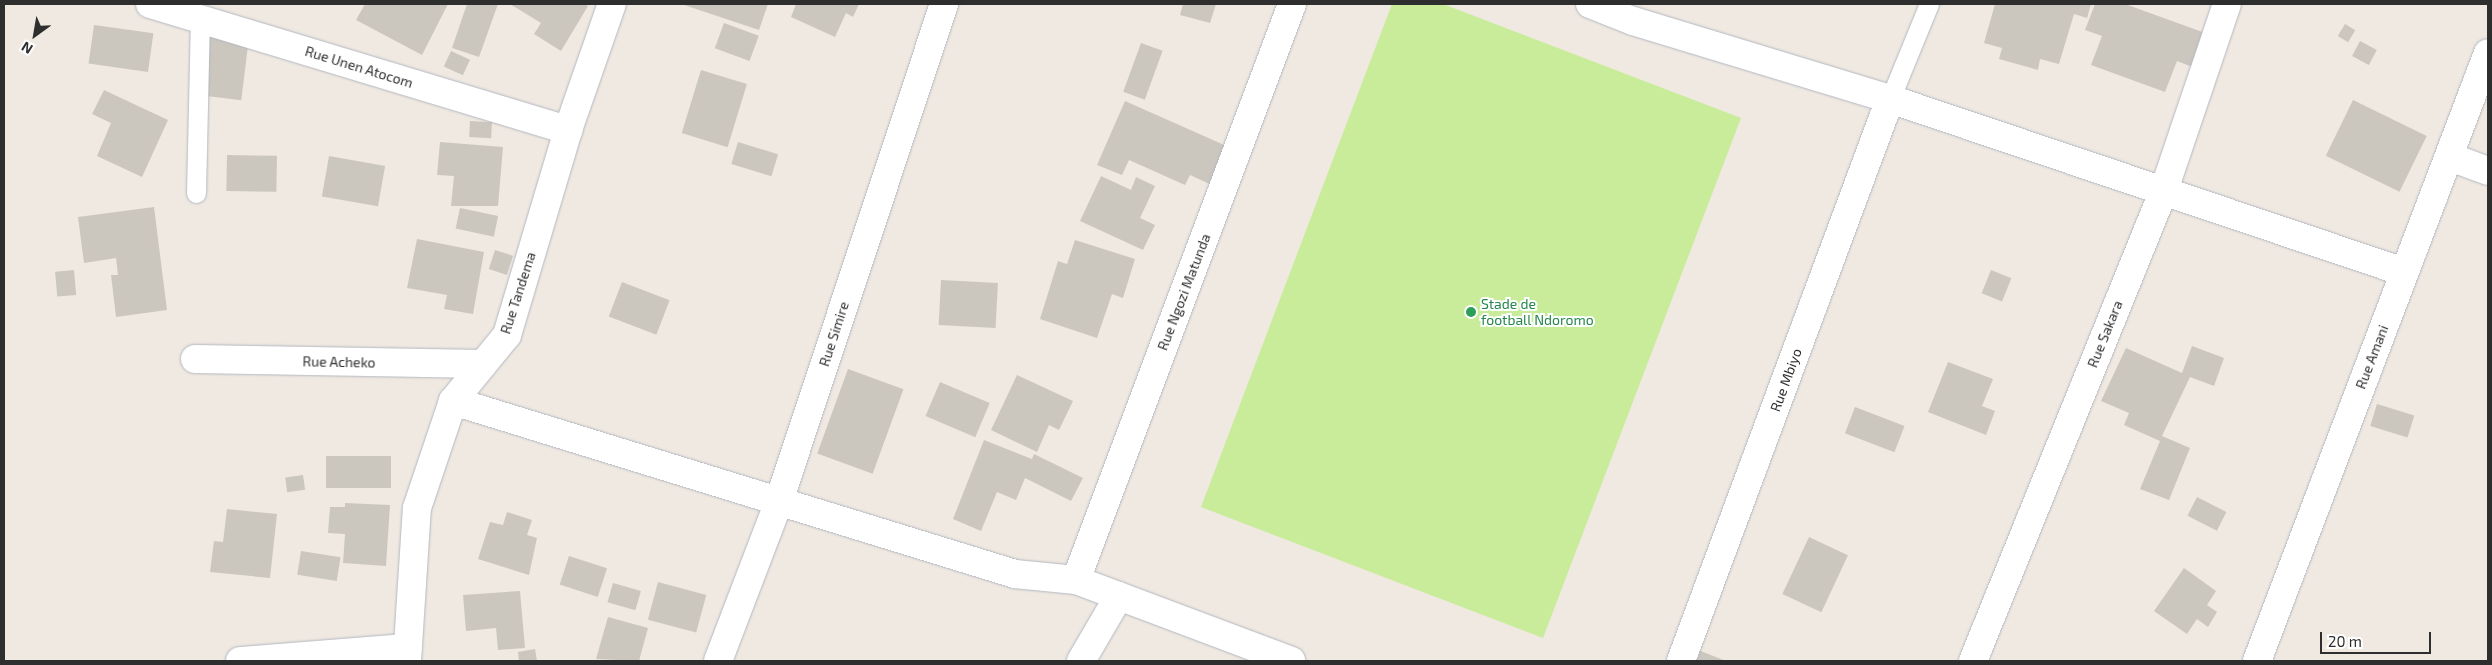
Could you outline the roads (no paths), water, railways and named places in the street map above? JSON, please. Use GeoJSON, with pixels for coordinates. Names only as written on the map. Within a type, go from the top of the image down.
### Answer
{"type":"FeatureCollection","features":[{"type":"Feature","properties":{"kind":"street","name":"Rue Unen Atocom"},"geometry":{"type":"LineString","coordinates":[[150,4],[568,130]]}},
{"type":"Feature","properties":{"kind":"street","name":"Rue Tandema"},"geometry":{"type":"LineString","coordinates":[[407,654],[417,508],[454,401],[507,335],[568,130],[612,4]]}},
{"type":"Feature","properties":{"kind":"street","name":"Rue Simire"},"geometry":{"type":"LineString","coordinates":[[718,661],[779,501],[944,4]]}},
{"type":"Feature","properties":{"kind":"street","name":"Rue Ngozi Matunda"},"geometry":{"type":"LineString","coordinates":[[1076,580],[1292,4]]}},
{"type":"Feature","properties":{"kind":"street"},"geometry":{"type":"LineString","coordinates":[[1590,4],[1638,12],[2404,272]]}},
{"type":"Feature","properties":{"kind":"street","name":"Rue Sakara"},"geometry":{"type":"LineString","coordinates":[[1973,661],[2164,190],[2227,4]]}},
{"type":"Feature","properties":{"kind":"street","name":"Rue Amani"},"geometry":{"type":"LineString","coordinates":[[2256,661],[2404,272],[2450,157],[2488,53]]}},
{"type":"Feature","properties":{"kind":"street","name":"Rue Mbiyo"},"geometry":{"type":"LineString","coordinates":[[1681,661],[1890,99]]}},
{"type":"Feature","properties":{"kind":"street"},"geometry":{"type":"LineString","coordinates":[[2450,157],[2488,171]]}},
{"type":"Feature","properties":{"kind":"street","name":"Rue Acheko"},"geometry":{"type":"LineString","coordinates":[[196,360],[483,364]]}},
{"type":"Feature","properties":{"kind":"street"},"geometry":{"type":"LineString","coordinates":[[454,401],[1015,574],[1076,580],[1290,661]]}},
{"type":"Feature","properties":{"kind":"street"},"geometry":{"type":"LineString","coordinates":[[1081,661],[1119,596]]}},
{"type":"Feature","properties":{"kind":"street"},"geometry":{"type":"LineString","coordinates":[[240,661],[407,654]]}},
{"type":"Feature","properties":{"kind":"lane"},"geometry":{"type":"LineString","coordinates":[[1890,99],[1929,4]]}},
{"type":"Feature","properties":{"kind":"lane"},"geometry":{"type":"LineString","coordinates":[[196,193],[200,19]]}},
{"type":"Feature","properties":{"kind":"place","name":"Stade de football Ndoromo"},"geometry":{"type":"Point","coordinates":[1471,312]}}]}
